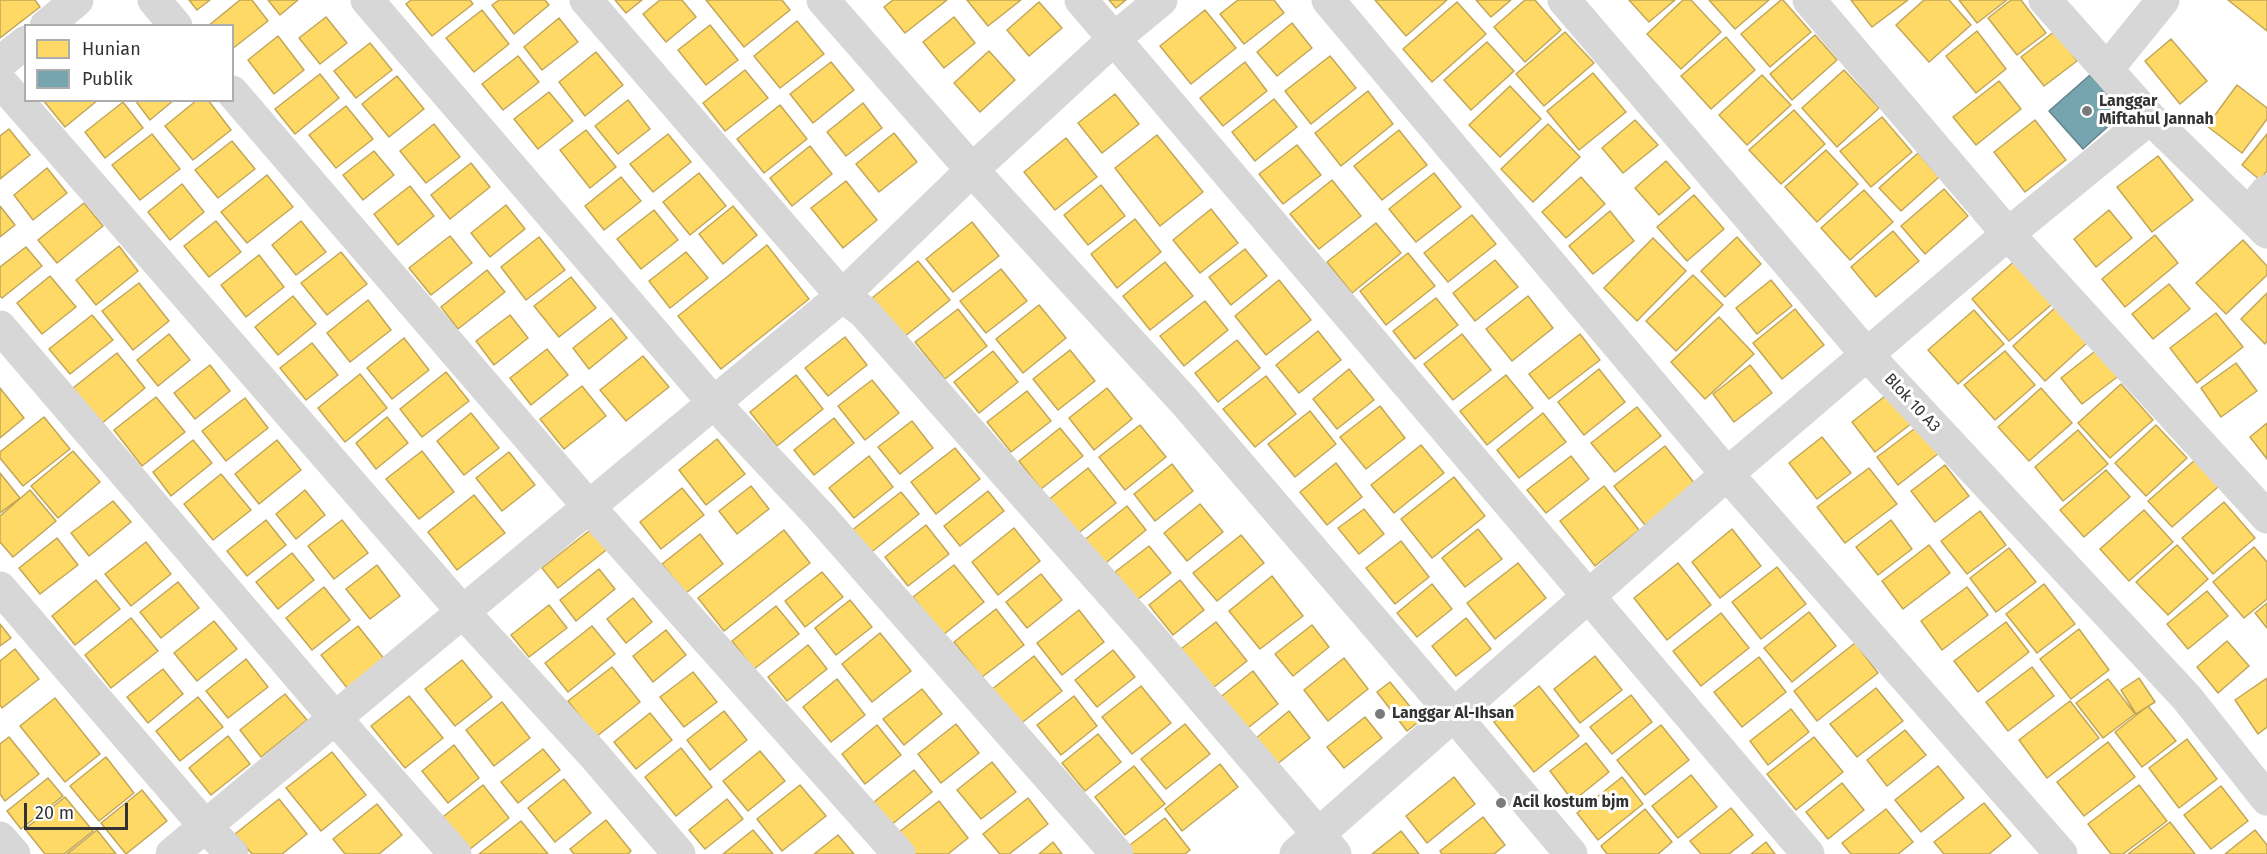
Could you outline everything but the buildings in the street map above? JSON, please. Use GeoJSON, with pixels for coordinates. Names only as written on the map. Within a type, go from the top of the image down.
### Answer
{"type":"FeatureCollection","features":[{"type":"Feature","properties":{"kind":"street"},"geometry":{"type":"LineString","coordinates":[[48,24],[77,0]]}},
{"type":"Feature","properties":{"kind":"street"},"geometry":{"type":"LineString","coordinates":[[154,0],[174,24]]}},
{"type":"Feature","properties":{"kind":"street"},"geometry":{"type":"LineString","coordinates":[[367,0],[714,403],[820,516],[1117,854]]}},
{"type":"Feature","properties":{"kind":"street"},"geometry":{"type":"LineString","coordinates":[[586,0],[842,296],[863,310],[1093,571],[1316,848],[1454,715],[1727,474],[1868,356],[2008,234],[2150,118]]}},
{"type":"Feature","properties":{"kind":"street"},"geometry":{"type":"LineString","coordinates":[[824,0],[972,170],[1185,402],[1571,854]]}},
{"type":"Feature","properties":{"kind":"street"},"geometry":{"type":"LineString","coordinates":[[1081,0],[1808,854]]}},
{"type":"Feature","properties":{"kind":"street"},"geometry":{"type":"LineString","coordinates":[[172,854],[842,296],[972,170],[1115,38],[1161,0]]}},
{"type":"Feature","properties":{"kind":"street"},"geometry":{"type":"LineString","coordinates":[[1328,0],[1727,474],[2061,854]]}},
{"type":"Feature","properties":{"kind":"street","name":"Blok 10 A3"},"geometry":{"type":"LineString","coordinates":[[1564,0],[1868,356],[2187,698],[2267,799]]}},
{"type":"Feature","properties":{"kind":"street"},"geometry":{"type":"LineString","coordinates":[[1809,0],[2008,234],[2267,517]]}},
{"type":"Feature","properties":{"kind":"street"},"geometry":{"type":"LineString","coordinates":[[2045,0],[2150,118],[2261,212]]}},
{"type":"Feature","properties":{"kind":"street"},"geometry":{"type":"LineString","coordinates":[[2107,69],[2163,0]]}},
{"type":"Feature","properties":{"kind":"street"},"geometry":{"type":"LineString","coordinates":[[0,63],[24,44]]}},
{"type":"Feature","properties":{"kind":"street"},"geometry":{"type":"LineString","coordinates":[[0,81],[463,612],[593,754],[679,854]]}},
{"type":"Feature","properties":{"kind":"street"},"geometry":{"type":"LineString","coordinates":[[234,94],[589,507],[899,854]]}},
{"type":"Feature","properties":{"kind":"street"},"geometry":{"type":"LineString","coordinates":[[0,327],[335,718],[455,854]]}},
{"type":"Feature","properties":{"kind":"street"},"geometry":{"type":"LineString","coordinates":[[0,588],[205,826],[232,854]]}},
{"type":"Feature","properties":{"kind":"street"},"geometry":{"type":"LineString","coordinates":[[0,838],[14,854]]}},
{"type":"Feature","properties":{"kind":"place","name":"Langgar Miftahul Jannah"},"geometry":{"type":"Point","coordinates":[2087,111]}},
{"type":"Feature","properties":{"kind":"place","name":"Langgar Al-Ihsan"},"geometry":{"type":"Point","coordinates":[1380,714]}},
{"type":"Feature","properties":{"kind":"place","name":"Acil kostum bjm"},"geometry":{"type":"Point","coordinates":[1501,803]}}]}
